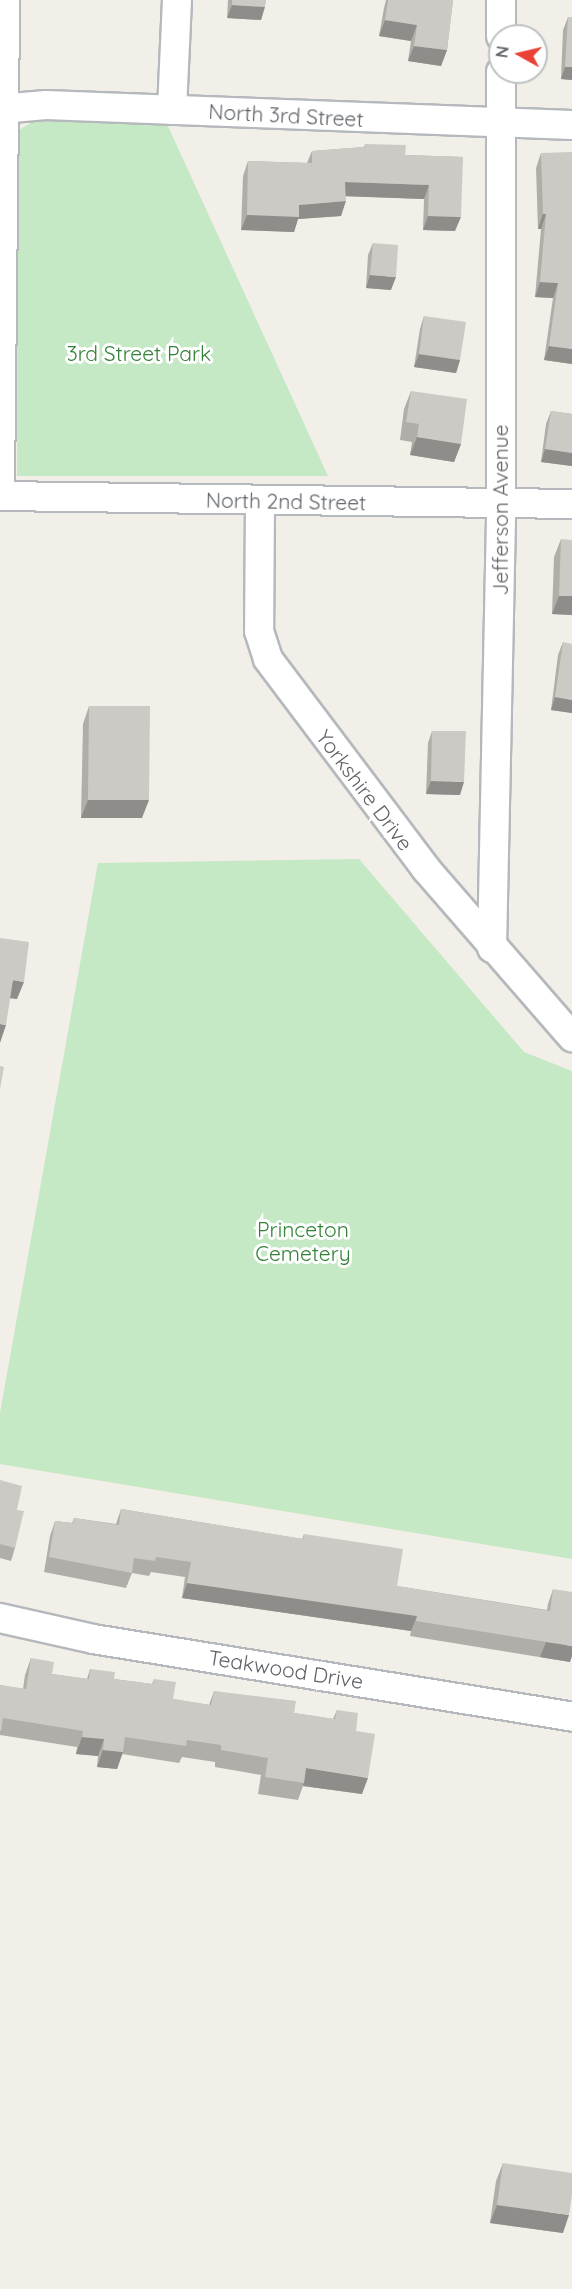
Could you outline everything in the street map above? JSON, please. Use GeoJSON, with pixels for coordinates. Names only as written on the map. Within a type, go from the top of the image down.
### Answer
{"type":"FeatureCollection","features":[{"type":"Feature","properties":{"kind":"street"},"geometry":{"type":"LineString","coordinates":[[0,489],[5,0]]}},
{"type":"Feature","properties":{"kind":"street"},"geometry":{"type":"LineString","coordinates":[[172,110],[177,0]]}},
{"type":"Feature","properties":{"kind":"street"},"geometry":{"type":"LineString","coordinates":[[501,0],[501,24]]}},
{"type":"Feature","properties":{"kind":"street","name":"Jefferson Avenue"},"geometry":{"type":"LineString","coordinates":[[492,948],[501,504],[501,84]]}},
{"type":"Feature","properties":{"kind":"street","name":"North 3rd Street"},"geometry":{"type":"LineString","coordinates":[[3,109],[46,105],[500,125],[572,125]]}},
{"type":"Feature","properties":{"kind":"street","name":"North 2nd Street"},"geometry":{"type":"LineString","coordinates":[[0,496],[572,504]]}},
{"type":"Feature","properties":{"kind":"street","name":"Yorkshire Drive"},"geometry":{"type":"LineString","coordinates":[[260,501],[259,632],[268,659],[361,786],[492,948],[572,1037]]}},
{"type":"Feature","properties":{"kind":"street","name":"Teakwood Drive"},"geometry":{"type":"LineString","coordinates":[[0,1618],[93,1639],[572,1717]]}},
{"type":"Feature","properties":{"kind":"green space","name":"3rd Street Park"},"geometry":{"type":"Polygon","coordinates":[[[38,118],[167,124],[328,476],[17,476],[18,131],[38,118]]]}},
{"type":"Feature","properties":{"kind":"green space","name":"Princeton Cemetery"},"geometry":{"type":"Polygon","coordinates":[[[359,859],[524,1052],[572,1071],[572,1559],[0,1464],[0,1413],[98,863],[359,859]]]}},
{"type":"Feature","properties":{"kind":"building"},"geometry":{"type":"Polygon","coordinates":[[[232,0],[266,0],[265,7],[232,5],[232,0]]]}},
{"type":"Feature","properties":{"kind":"building"},"geometry":{"type":"Polygon","coordinates":[[[388,0],[453,0],[447,50],[414,46],[417,25],[385,20],[388,0]]]}},
{"type":"Feature","properties":{"kind":"building"},"geometry":{"type":"Polygon","coordinates":[[[568,17],[572,17],[572,67],[565,67],[568,17]]]}},
{"type":"Feature","properties":{"kind":"building"},"geometry":{"type":"Polygon","coordinates":[[[365,144],[406,145],[405,155],[463,157],[461,217],[428,216],[429,185],[345,182],[346,201],[299,205],[299,217],[247,215],[248,161],[312,163],[312,151],[365,147],[365,144]]]}},
{"type":"Feature","properties":{"kind":"building"},"geometry":{"type":"Polygon","coordinates":[[[572,152],[572,349],[549,346],[558,283],[540,282],[546,214],[543,214],[541,153],[572,152]]]}},
{"type":"Feature","properties":{"kind":"building"},"geometry":{"type":"Polygon","coordinates":[[[373,243],[398,245],[396,277],[370,275],[373,243]]]}},
{"type":"Feature","properties":{"kind":"building"},"geometry":{"type":"Polygon","coordinates":[[[424,316],[466,322],[460,360],[419,354],[424,316]]]}},
{"type":"Feature","properties":{"kind":"building"},"geometry":{"type":"Polygon","coordinates":[[[411,391],[467,399],[461,444],[417,437],[419,424],[406,422],[411,391]]]}},
{"type":"Feature","properties":{"kind":"building"},"geometry":{"type":"Polygon","coordinates":[[[551,411],[572,414],[572,453],[545,449],[551,411]]]}},
{"type":"Feature","properties":{"kind":"building"},"geometry":{"type":"Polygon","coordinates":[[[561,539],[572,540],[572,596],[559,596],[561,539]]]}},
{"type":"Feature","properties":{"kind":"building"},"geometry":{"type":"Polygon","coordinates":[[[563,642],[572,644],[572,700],[555,697],[563,642]]]}},
{"type":"Feature","properties":{"kind":"building"},"geometry":{"type":"Polygon","coordinates":[[[89,706],[150,706],[149,800],[88,800],[89,706]]]}},
{"type":"Feature","properties":{"kind":"building"},"geometry":{"type":"Polygon","coordinates":[[[432,731],[466,731],[464,782],[431,781],[432,731]]]}},
{"type":"Feature","properties":{"kind":"building"},"geometry":{"type":"Polygon","coordinates":[[[0,938],[29,942],[24,982],[13,980],[6,1025],[0,1024],[0,938]]]}},
{"type":"Feature","properties":{"kind":"building"},"geometry":{"type":"Polygon","coordinates":[[[0,1066],[4,1067],[0,1089],[0,1066]]]}},
{"type":"Feature","properties":{"kind":"building"},"geometry":{"type":"Polygon","coordinates":[[[0,1480],[22,1486],[17,1510],[24,1511],[15,1548],[0,1544],[0,1480]]]}},
{"type":"Feature","properties":{"kind":"building"},"geometry":{"type":"Polygon","coordinates":[[[121,1509],[303,1539],[304,1534],[403,1549],[397,1586],[550,1611],[553,1589],[572,1592],[572,1646],[416,1621],[417,1616],[187,1583],[191,1562],[156,1557],[155,1561],[134,1558],[132,1573],[49,1557],[55,1521],[73,1523],[74,1518],[119,1525],[121,1509]]]}},
{"type":"Feature","properties":{"kind":"building"},"geometry":{"type":"Polygon","coordinates":[[[31,1658],[54,1662],[52,1674],[89,1679],[90,1669],[115,1672],[114,1679],[153,1684],[154,1679],[176,1682],[173,1699],[211,1705],[214,1691],[296,1701],[294,1713],[335,1719],[337,1710],[358,1713],[356,1731],[375,1734],[368,1778],[306,1768],[304,1783],[265,1777],[268,1758],[221,1750],[221,1745],[187,1740],[186,1746],[125,1737],[123,1752],[103,1750],[104,1739],[82,1737],[83,1731],[3,1718],[0,1731],[0,1685],[26,1689],[31,1658]]]}},
{"type":"Feature","properties":{"kind":"building"},"geometry":{"type":"Polygon","coordinates":[[[503,2163],[572,2173],[569,2215],[497,2205],[503,2163]]]}}]}
